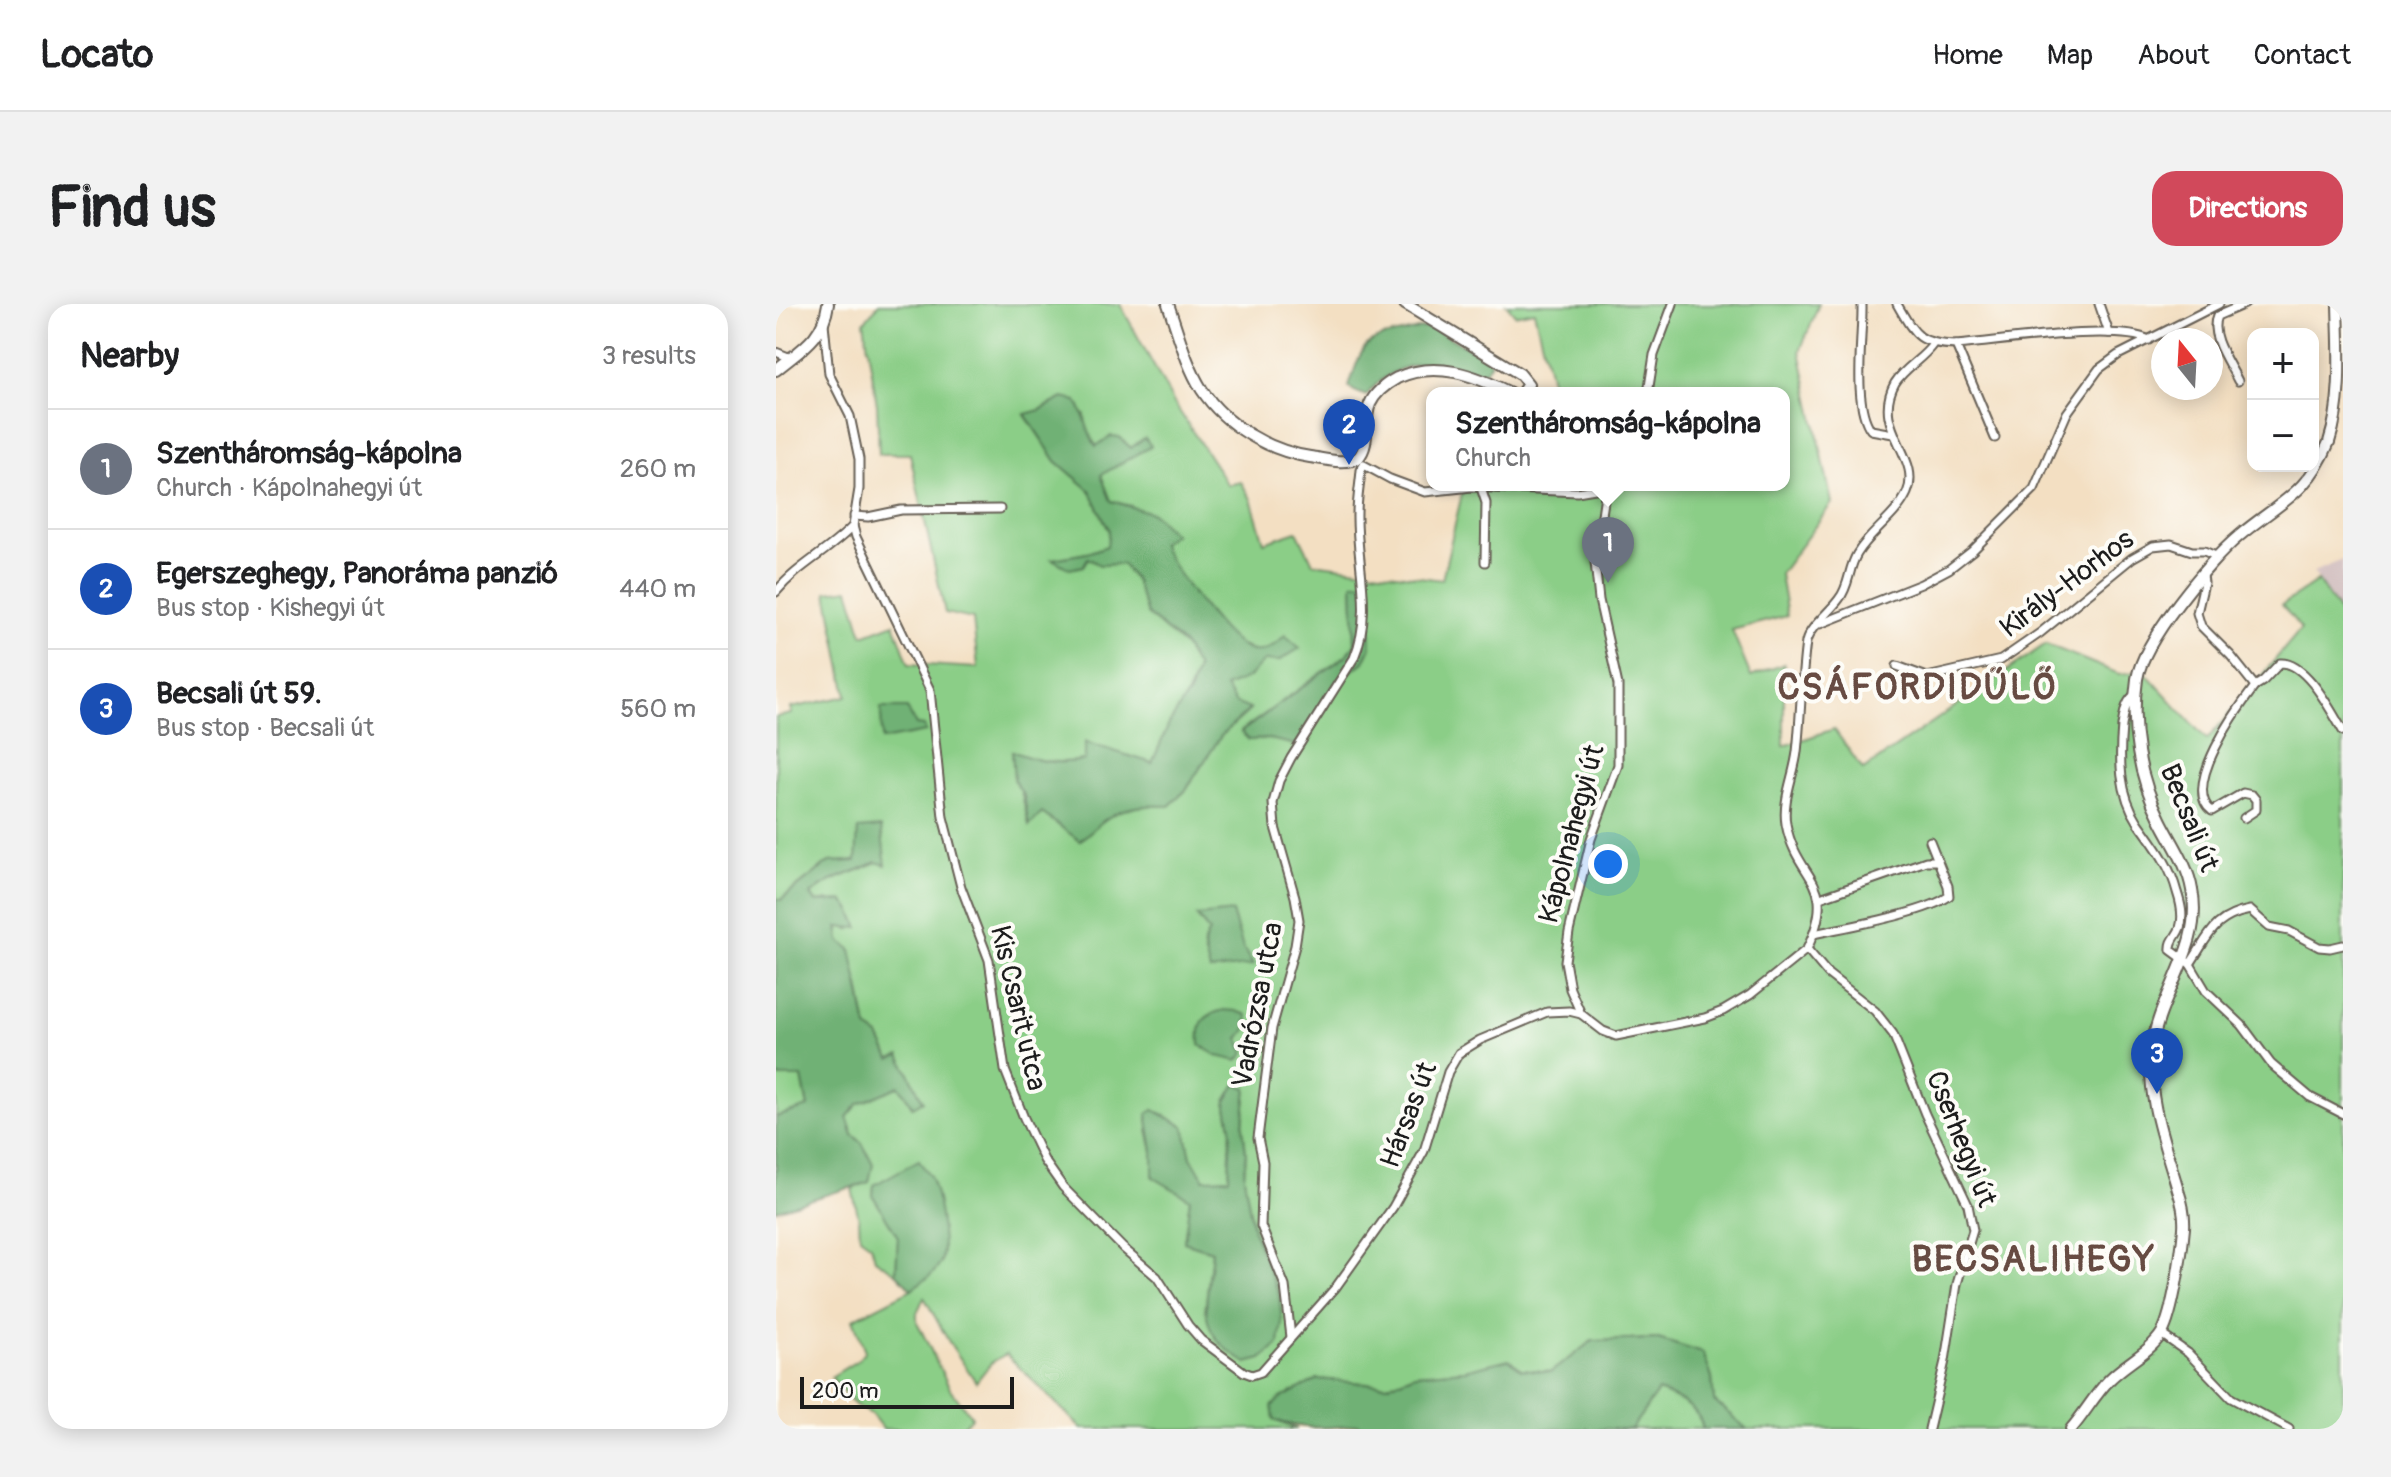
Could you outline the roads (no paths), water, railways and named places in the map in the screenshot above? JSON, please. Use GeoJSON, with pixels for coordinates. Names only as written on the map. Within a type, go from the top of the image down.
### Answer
{"type":"FeatureCollection","features":[{"type":"Feature","properties":{"kind":"main road"},"geometry":{"type":"LineString","coordinates":[[776,370],[818,335],[828,304]]}},
{"type":"Feature","properties":{"kind":"main road"},"geometry":{"type":"LineString","coordinates":[[1168,304],[1202,390],[1240,426],[1273,448],[1289,453],[1361,462],[1370,404],[1381,389],[1415,372],[1446,370],[1473,376],[1497,387]]}},
{"type":"Feature","properties":{"kind":"main road"},"geometry":{"type":"LineString","coordinates":[[1405,304],[1520,374],[1528,384],[1526,387]]}},
{"type":"Feature","properties":{"kind":"main road","name":"Becsali út"},"geometry":{"type":"LineString","coordinates":[[2161,1334],[2167,1321],[2178,1265],[2184,1213],[2157,1118],[2151,1056],[2160,1015],[2186,962],[2193,894],[2141,771],[2136,694],[2139,670],[2150,644],[2218,557],[2238,537],[2292,498],[2314,472],[2335,426],[2339,397],[2338,304]]}},
{"type":"Feature","properties":{"kind":"main road"},"geometry":{"type":"LineString","coordinates":[[2071,1429],[2111,1378],[2161,1334]]}},
{"type":"Feature","properties":{"kind":"street"},"geometry":{"type":"LineString","coordinates":[[1649,387],[1654,355],[1673,304]]}},
{"type":"Feature","properties":{"kind":"street"},"geometry":{"type":"LineString","coordinates":[[1862,304],[1860,372],[1865,417],[1871,430],[1893,434]]}},
{"type":"Feature","properties":{"kind":"street"},"geometry":{"type":"LineString","coordinates":[[1897,304],[1915,333],[1933,344],[1956,345],[2109,333],[2141,335],[2149,340]]}},
{"type":"Feature","properties":{"kind":"street"},"geometry":{"type":"LineString","coordinates":[[2099,304],[2109,333]]}},
{"type":"Feature","properties":{"kind":"street"},"geometry":{"type":"LineString","coordinates":[[1581,1014],[1603,1031],[1616,1036],[1705,1018],[1740,1002],[1807,949],[1818,922],[1820,898],[1790,838],[1785,812],[1797,751],[1806,642],[1810,631],[1936,577],[1989,536],[2013,507],[2034,489],[2067,413],[2109,360],[2219,304]]}},
{"type":"Feature","properties":{"kind":"street"},"geometry":{"type":"LineString","coordinates":[[2238,381],[2213,323],[2217,316],[2245,304]]}},
{"type":"Feature","properties":{"kind":"street"},"geometry":{"type":"LineString","coordinates":[[776,592],[794,571],[828,549],[853,526],[861,470],[850,416],[829,374],[824,323]]}},
{"type":"Feature","properties":{"kind":"street"},"geometry":{"type":"LineString","coordinates":[[1818,625],[1845,590],[1858,552],[1908,492],[1909,474],[1893,434],[1888,407],[1895,384],[1933,344]]}},
{"type":"Feature","properties":{"kind":"street"},"geometry":{"type":"LineString","coordinates":[[1956,345],[1995,438]]}},
{"type":"Feature","properties":{"kind":"street"},"geometry":{"type":"LineString","coordinates":[[776,352],[791,358]]}},
{"type":"Feature","properties":{"kind":"street"},"geometry":{"type":"LineString","coordinates":[[1361,462],[1390,479],[1425,492],[1439,491]]}},
{"type":"Feature","properties":{"kind":"street","name":"Vadrózsa utca"},"geometry":{"type":"LineString","coordinates":[[1291,1337],[1285,1286],[1261,1226],[1263,1162],[1258,1138],[1272,1028],[1295,946],[1299,920],[1275,827],[1273,803],[1279,781],[1291,758],[1359,645],[1363,619],[1357,515],[1361,462]]}},
{"type":"Feature","properties":{"kind":"street"},"geometry":{"type":"LineString","coordinates":[[1482,491],[1486,503],[1485,562]]}},
{"type":"Feature","properties":{"kind":"street"},"geometry":{"type":"LineString","coordinates":[[1553,491],[1583,491]]}},
{"type":"Feature","properties":{"kind":"street","name":"Kápolnahegyi út"},"geometry":{"type":"LineString","coordinates":[[1581,1014],[1567,976],[1566,948],[1597,818],[1618,765],[1620,740],[1618,685],[1599,600],[1595,562],[1607,491]]}},
{"type":"Feature","properties":{"kind":"street"},"geometry":{"type":"LineString","coordinates":[[854,516],[868,517],[901,510],[1000,509]]}},
{"type":"Feature","properties":{"kind":"street","name":"Kis Csarit utca"},"geometry":{"type":"LineString","coordinates":[[853,526],[861,552],[878,580],[930,690],[943,817],[961,887],[989,960],[1003,1060],[1010,1087],[1044,1160],[1063,1187],[1123,1248],[1157,1277],[1201,1340],[1244,1372],[1252,1375],[1261,1372],[1291,1337]]}},
{"type":"Feature","properties":{"kind":"street","name":"Király-Horhos"},"geometry":{"type":"LineString","coordinates":[[1897,666],[1927,677],[2001,660],[2040,633],[2132,558],[2153,546],[2171,544],[2218,557]]}},
{"type":"Feature","properties":{"kind":"street"},"geometry":{"type":"LineString","coordinates":[[2203,575],[2197,613],[2201,626],[2255,686]]}},
{"type":"Feature","properties":{"kind":"street"},"geometry":{"type":"LineString","coordinates":[[2244,818],[2256,810],[2256,800],[2252,795],[2243,793],[2212,811],[2206,806],[2204,793],[2211,755],[2222,731],[2255,686],[2280,663],[2294,665],[2324,699],[2343,731]]}},
{"type":"Feature","properties":{"kind":"street","name":"Becsali út"},"geometry":{"type":"LineString","coordinates":[[2136,694],[2130,697],[2124,712],[2121,750],[2123,787],[2137,820],[2162,854],[2176,887],[2181,905],[2181,926],[2170,945],[2174,954],[2186,962]]}},
{"type":"Feature","properties":{"kind":"street"},"geometry":{"type":"LineString","coordinates":[[1814,934],[1946,900],[1949,896],[1948,886],[1930,841]]}},
{"type":"Feature","properties":{"kind":"street"},"geometry":{"type":"LineString","coordinates":[[1820,898],[1926,861],[1938,861]]}},
{"type":"Feature","properties":{"kind":"street"},"geometry":{"type":"LineString","coordinates":[[2343,945],[2319,947],[2289,931],[2269,927],[2250,910],[2235,913],[2219,922],[2186,962],[2206,991],[2242,1025],[2271,1064],[2310,1097],[2343,1114]]}},
{"type":"Feature","properties":{"kind":"street","name":"Cserhegyi út"},"geometry":{"type":"LineString","coordinates":[[1807,949],[1828,974],[1875,1011],[1893,1034],[1925,1114],[1968,1205],[1973,1230],[1957,1284],[1945,1361],[1929,1429]]}},
{"type":"Feature","properties":{"kind":"street","name":"Hársas út"},"geometry":{"type":"LineString","coordinates":[[1291,1337],[1336,1287],[1393,1207],[1424,1151],[1448,1072],[1459,1053],[1480,1040],[1547,1012],[1581,1014]]}},
{"type":"Feature","properties":{"kind":"street"},"geometry":{"type":"LineString","coordinates":[[2161,1334],[2188,1353],[2231,1398],[2289,1429]]}},
{"type":"Feature","properties":{"kind":"place","name":"Egerszeghegy, Panoráma panzió"},"geometry":{"type":"Point","coordinates":[1349,465]}},
{"type":"Feature","properties":{"kind":"place","name":"Szentháromság-kápolna"},"geometry":{"type":"Point","coordinates":[1608,583]}},
{"type":"Feature","properties":{"kind":"place","name":"Becsali út 59."},"geometry":{"type":"Point","coordinates":[2157,1094]}},
{"type":"Feature","properties":{"kind":"district","name":"CSÁFORDIDŰLŐ"},"geometry":{"type":"Point","coordinates":[1918,687]}},
{"type":"Feature","properties":{"kind":"district","name":"BECSALIHEGY"},"geometry":{"type":"Point","coordinates":[2034,1259]}}]}
